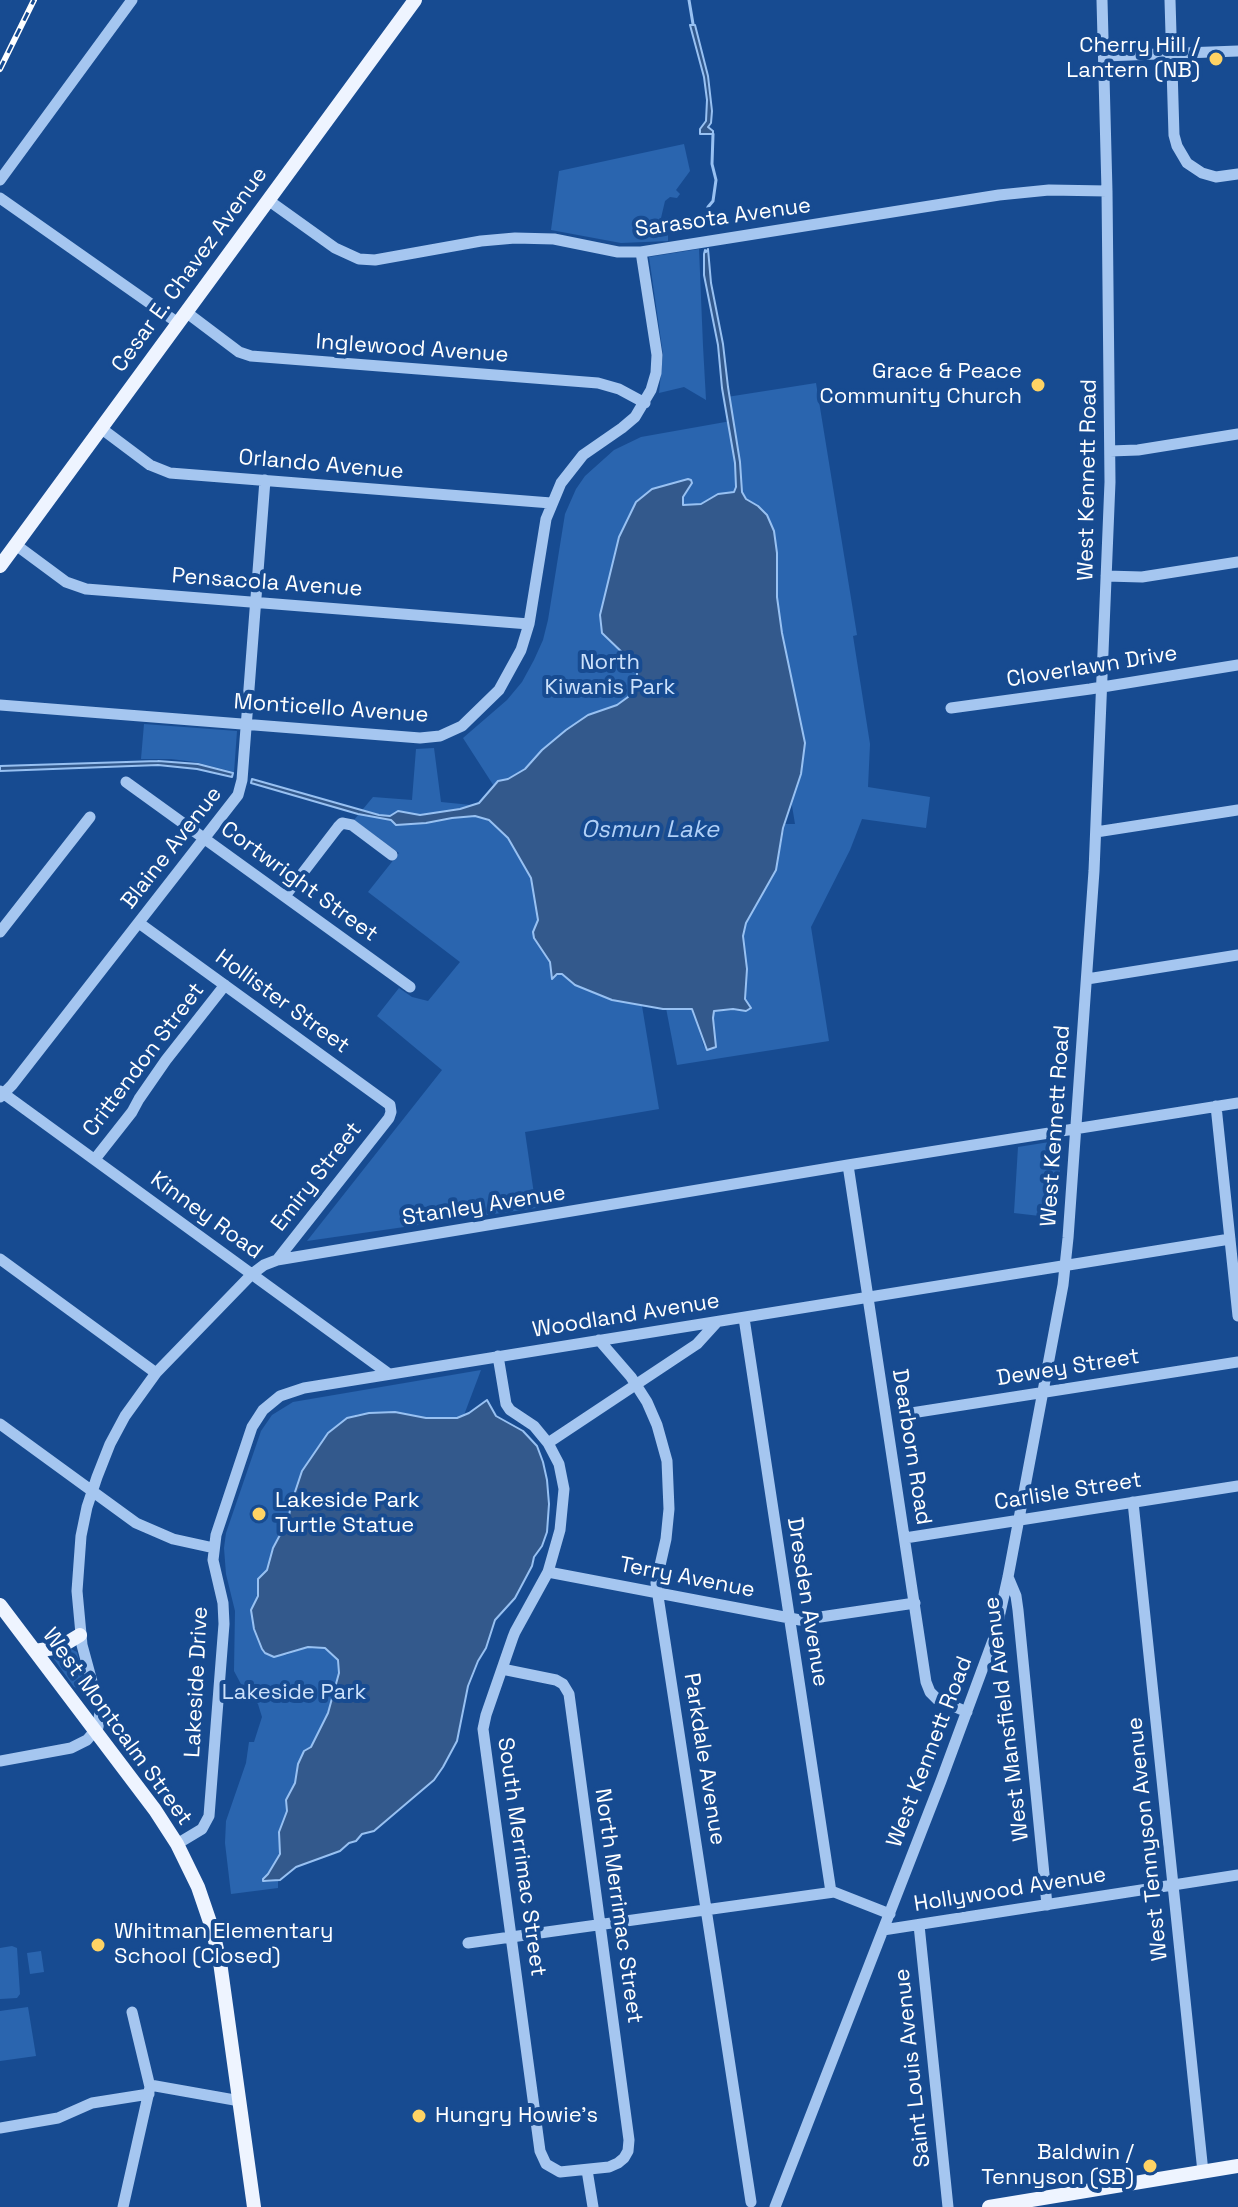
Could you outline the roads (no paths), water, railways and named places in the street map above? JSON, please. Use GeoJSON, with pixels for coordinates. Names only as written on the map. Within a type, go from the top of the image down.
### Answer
{"type":"FeatureCollection","features":[{"type":"Feature","properties":{"kind":"main road","name":"Cesar E. Chavez Avenue"},"geometry":{"type":"LineString","coordinates":[[0,566],[415,0]]}},
{"type":"Feature","properties":{"kind":"main road","name":"West Montcalm Street"},"geometry":{"type":"LineString","coordinates":[[0,1605],[148,1801],[177,1844],[198,1887],[215,1938],[222,1975],[254,2207]]}},
{"type":"Feature","properties":{"kind":"main road"},"geometry":{"type":"LineString","coordinates":[[35,1651],[60,1647],[80,1635]]}},
{"type":"Feature","properties":{"kind":"main road"},"geometry":{"type":"LineString","coordinates":[[989,2207],[1238,2166]]}},
{"type":"Feature","properties":{"kind":"street"},"geometry":{"type":"LineString","coordinates":[[0,180],[132,0]]}},
{"type":"Feature","properties":{"kind":"street","name":"West Kennett Road"},"geometry":{"type":"LineString","coordinates":[[775,2207],[995,1635],[1044,1392],[1066,1264],[1096,832],[1110,451],[1102,0]]}},
{"type":"Feature","properties":{"kind":"street"},"geometry":{"type":"LineString","coordinates":[[1170,0],[1174,135],[1179,152],[1190,166],[1207,175],[1220,177],[1238,174]]}},
{"type":"Feature","properties":{"kind":"street"},"geometry":{"type":"LineString","coordinates":[[1104,56],[1238,51]]}},
{"type":"Feature","properties":{"kind":"street","name":"Sarasota Avenue"},"geometry":{"type":"LineString","coordinates":[[268,200],[328,244],[366,260],[379,260],[481,241],[515,238],[554,239],[618,252],[641,252],[1017,192],[1107,191]]}},
{"type":"Feature","properties":{"kind":"street","name":"Inglewood Avenue"},"geometry":{"type":"LineString","coordinates":[[0,198],[182,318],[251,356],[598,383],[614,387],[645,403]]}},
{"type":"Feature","properties":{"kind":"street"},"geometry":{"type":"LineString","coordinates":[[641,252],[657,355],[654,383],[645,403]]}},
{"type":"Feature","properties":{"kind":"street","name":"Monticello Avenue"},"geometry":{"type":"LineString","coordinates":[[0,705],[420,738],[440,736],[462,726],[499,690],[517,660],[529,624],[546,519],[561,483],[576,462],[629,423],[645,403]]}},
{"type":"Feature","properties":{"kind":"street","name":"Orlando Avenue"},"geometry":{"type":"LineString","coordinates":[[102,429],[160,470],[551,503]]}},
{"type":"Feature","properties":{"kind":"street"},"geometry":{"type":"LineString","coordinates":[[1110,451],[1138,450],[1238,434]]}},
{"type":"Feature","properties":{"kind":"street","name":"Blaine Avenue"},"geometry":{"type":"LineString","coordinates":[[1,1093],[12,1085],[240,793],[265,480]]}},
{"type":"Feature","properties":{"kind":"street","name":"Pensacola Avenue"},"geometry":{"type":"LineString","coordinates":[[16,545],[66,582],[80,588],[529,624]]}},
{"type":"Feature","properties":{"kind":"street"},"geometry":{"type":"LineString","coordinates":[[1106,576],[1142,577],[1238,562]]}},
{"type":"Feature","properties":{"kind":"street","name":"Cloverlawn Drive"},"geometry":{"type":"LineString","coordinates":[[951,708],[1238,665]]}},
{"type":"Feature","properties":{"kind":"street","name":"Cortwright Street"},"geometry":{"type":"LineString","coordinates":[[126,782],[410,987]]}},
{"type":"Feature","properties":{"kind":"street"},"geometry":{"type":"LineString","coordinates":[[1096,832],[1238,810]]}},
{"type":"Feature","properties":{"kind":"street"},"geometry":{"type":"LineString","coordinates":[[0,932],[90,817]]}},
{"type":"Feature","properties":{"kind":"street"},"geometry":{"type":"LineString","coordinates":[[285,896],[344,823],[352,825],[392,855]]}},
{"type":"Feature","properties":{"kind":"street","name":"Hollister Street"},"geometry":{"type":"LineString","coordinates":[[139,923],[387,1102],[391,1110],[389,1118]]}},
{"type":"Feature","properties":{"kind":"street"},"geometry":{"type":"LineString","coordinates":[[1087,979],[1238,955]]}},
{"type":"Feature","properties":{"kind":"street","name":"Crittendon Street"},"geometry":{"type":"LineString","coordinates":[[95,1159],[225,985]]}},
{"type":"Feature","properties":{"kind":"street","name":"Kinney Road"},"geometry":{"type":"LineString","coordinates":[[1,1093],[389,1374]]}},
{"type":"Feature","properties":{"kind":"street","name":"Stanley Avenue"},"geometry":{"type":"LineString","coordinates":[[96,1731],[100,1711],[80,1635],[78,1563],[84,1522],[101,1464],[118,1429],[156,1373],[264,1265],[277,1260],[848,1165],[1238,1103]]}},
{"type":"Feature","properties":{"kind":"street"},"geometry":{"type":"LineString","coordinates":[[1216,1106],[1238,1316]]}},
{"type":"Feature","properties":{"kind":"street","name":"Emiry Street"},"geometry":{"type":"LineString","coordinates":[[277,1260],[389,1118]]}},
{"type":"Feature","properties":{"kind":"street","name":"Dearborn Road"},"geometry":{"type":"LineString","coordinates":[[848,1165],[928,1689],[940,1701],[967,1712]]}},
{"type":"Feature","properties":{"kind":"street","name":"Woodland Avenue"},"geometry":{"type":"LineString","coordinates":[[389,1374],[1230,1239]]}},
{"type":"Feature","properties":{"kind":"street"},"geometry":{"type":"LineString","coordinates":[[0,1259],[156,1373]]}},
{"type":"Feature","properties":{"kind":"street","name":"Dresden Avenue"},"geometry":{"type":"LineString","coordinates":[[744,1318],[831,1892]]}},
{"type":"Feature","properties":{"kind":"street"},"geometry":{"type":"LineString","coordinates":[[548,1443],[697,1344],[717,1322]]}},
{"type":"Feature","properties":{"kind":"street","name":"Parkdale Avenue"},"geometry":{"type":"LineString","coordinates":[[599,1340],[636,1385],[657,1425],[668,1469],[666,1539],[656,1583],[751,2202]]}},
{"type":"Feature","properties":{"kind":"street","name":"South Merrimac Street"},"geometry":{"type":"LineString","coordinates":[[498,1356],[506,1404],[534,1426],[548,1443],[559,1464],[564,1495],[560,1530],[548,1572],[517,1626],[483,1729],[541,2155],[549,2167],[558,2172],[587,2170]]}},
{"type":"Feature","properties":{"kind":"street","name":"Dewey Street"},"geometry":{"type":"LineString","coordinates":[[905,1414],[1238,1362]]}},
{"type":"Feature","properties":{"kind":"street","name":"Lakeside Drive"},"geometry":{"type":"LineString","coordinates":[[177,1844],[202,1829],[209,1816],[224,1624],[222,1597],[214,1568],[214,1548],[252,1427],[266,1406],[294,1390],[389,1374]]}},
{"type":"Feature","properties":{"kind":"street"},"geometry":{"type":"LineString","coordinates":[[0,1424],[130,1520],[186,1543],[214,1548]]}},
{"type":"Feature","properties":{"kind":"street","name":"Carlisle Street"},"geometry":{"type":"LineString","coordinates":[[905,1538],[1238,1486]]}},
{"type":"Feature","properties":{"kind":"street","name":"West Tennyson Avenue"},"geometry":{"type":"LineString","coordinates":[[1133,1502],[1203,2172]]}},
{"type":"Feature","properties":{"kind":"street","name":"Terry Avenue"},"geometry":{"type":"LineString","coordinates":[[548,1572],[800,1620],[915,1603]]}},
{"type":"Feature","properties":{"kind":"street","name":"West Mansfield Avenue"},"geometry":{"type":"LineString","coordinates":[[1008,1577],[1018,1610],[1047,1905]]}},
{"type":"Feature","properties":{"kind":"street","name":"North Merrimac Street"},"geometry":{"type":"LineString","coordinates":[[502,1669],[556,1680],[563,1684],[569,1694],[629,2143],[626,2154],[618,2163],[587,2170]]}},
{"type":"Feature","properties":{"kind":"street"},"geometry":{"type":"LineString","coordinates":[[0,1761],[64,1751],[82,1743],[96,1731]]}},
{"type":"Feature","properties":{"kind":"street","name":"Hollywood Avenue"},"geometry":{"type":"LineString","coordinates":[[883,1930],[1238,1875]]}},
{"type":"Feature","properties":{"kind":"street","name":"Hollywood Avenue"},"geometry":{"type":"LineString","coordinates":[[468,1943],[831,1892],[890,1914]]}},
{"type":"Feature","properties":{"kind":"street","name":"Saint Louis Avenue"},"geometry":{"type":"LineString","coordinates":[[919,1925],[948,2207]]}},
{"type":"Feature","properties":{"kind":"street"},"geometry":{"type":"LineString","coordinates":[[123,2207],[150,2089],[132,2012]]}},
{"type":"Feature","properties":{"kind":"street"},"geometry":{"type":"LineString","coordinates":[[0,2128],[58,2118],[85,2105],[150,2089],[240,2101]]}},
{"type":"Feature","properties":{"kind":"street"},"geometry":{"type":"LineString","coordinates":[[587,2170],[593,2207]]}},
{"type":"Feature","properties":{"kind":"water"},"geometry":{"type":"Polygon","coordinates":[[[690,25],[695,25],[708,76],[712,111],[708,127],[713,134],[700,134],[706,121],[707,100],[690,25]]]}},
{"type":"Feature","properties":{"kind":"water","name":"Osmun Lake"},"geometry":{"type":"Polygon","coordinates":[[[708,249],[742,492],[746,499],[767,515],[774,531],[782,633],[805,743],[801,774],[783,828],[776,870],[746,923],[743,936],[747,969],[745,999],[751,1008],[746,1011],[714,1011],[716,1047],[707,1050],[692,1009],[663,1009],[612,1000],[575,985],[562,974],[552,979],[550,962],[534,938],[538,920],[531,878],[508,838],[489,820],[475,816],[396,825],[391,820],[358,814],[251,783],[252,779],[379,815],[390,816],[398,811],[420,815],[460,809],[479,803],[498,781],[525,769],[542,750],[588,715],[617,705],[628,697],[637,683],[637,672],[628,658],[602,633],[600,615],[619,537],[636,502],[652,489],[688,479],[692,483],[683,497],[683,505],[701,504],[718,494],[734,492],[736,487],[718,345],[704,275],[704,254],[708,249]]]}},
{"type":"Feature","properties":{"kind":"water"},"geometry":{"type":"Polygon","coordinates":[[[158,761],[198,764],[233,773],[232,777],[158,765],[0,771],[0,766],[158,761]]]}},
{"type":"Feature","properties":{"kind":"water"},"geometry":{"type":"Polygon","coordinates":[[[487,1400],[496,1416],[523,1431],[537,1446],[547,1480],[547,1532],[515,1598],[495,1620],[468,1686],[457,1741],[434,1780],[374,1831],[362,1834],[340,1851],[296,1867],[280,1880],[263,1881],[280,1854],[279,1832],[298,1764],[304,1751],[311,1747],[328,1713],[339,1673],[338,1660],[325,1648],[308,1647],[274,1657],[265,1653],[254,1629],[251,1610],[258,1596],[258,1579],[267,1570],[273,1548],[287,1528],[302,1471],[328,1433],[347,1418],[395,1412],[426,1418],[457,1418],[487,1400]]]}},
{"type":"Feature","properties":{"kind":"waterway"},"geometry":{"type":"LineString","coordinates":[[689,0],[693,24]]}},
{"type":"Feature","properties":{"kind":"waterway"},"geometry":{"type":"LineString","coordinates":[[704,223],[713,201],[716,180],[712,164],[713,134]]}},
{"type":"Feature","properties":{"kind":"railway"},"geometry":{"type":"LineString","coordinates":[[0,69],[34,0]]}},
{"type":"Feature","properties":{"kind":"place","name":"Cherry Hill / Lantern (NB)"},"geometry":{"type":"Point","coordinates":[1216,59]}},
{"type":"Feature","properties":{"kind":"place","name":"Grace & Peace Community Church"},"geometry":{"type":"Point","coordinates":[1038,385]}},
{"type":"Feature","properties":{"kind":"place","name":"Lakeside Park Turtle Statue"},"geometry":{"type":"Point","coordinates":[259,1514]}},
{"type":"Feature","properties":{"kind":"place","name":"Whitman Elementary School (Closed)"},"geometry":{"type":"Point","coordinates":[98,1945]}},
{"type":"Feature","properties":{"kind":"place","name":"Hungry Howie's"},"geometry":{"type":"Point","coordinates":[419,2116]}},
{"type":"Feature","properties":{"kind":"place","name":"Baldwin / Tennyson (SB)"},"geometry":{"type":"Point","coordinates":[1150,2166]}},
{"type":"Feature","properties":{"kind":"park label","name":"North Kiwanis Park"},"geometry":{"type":"Point","coordinates":[610,676]}},
{"type":"Feature","properties":{"kind":"park label","name":"Lakeside Park"},"geometry":{"type":"Point","coordinates":[294,1693]}}]}
